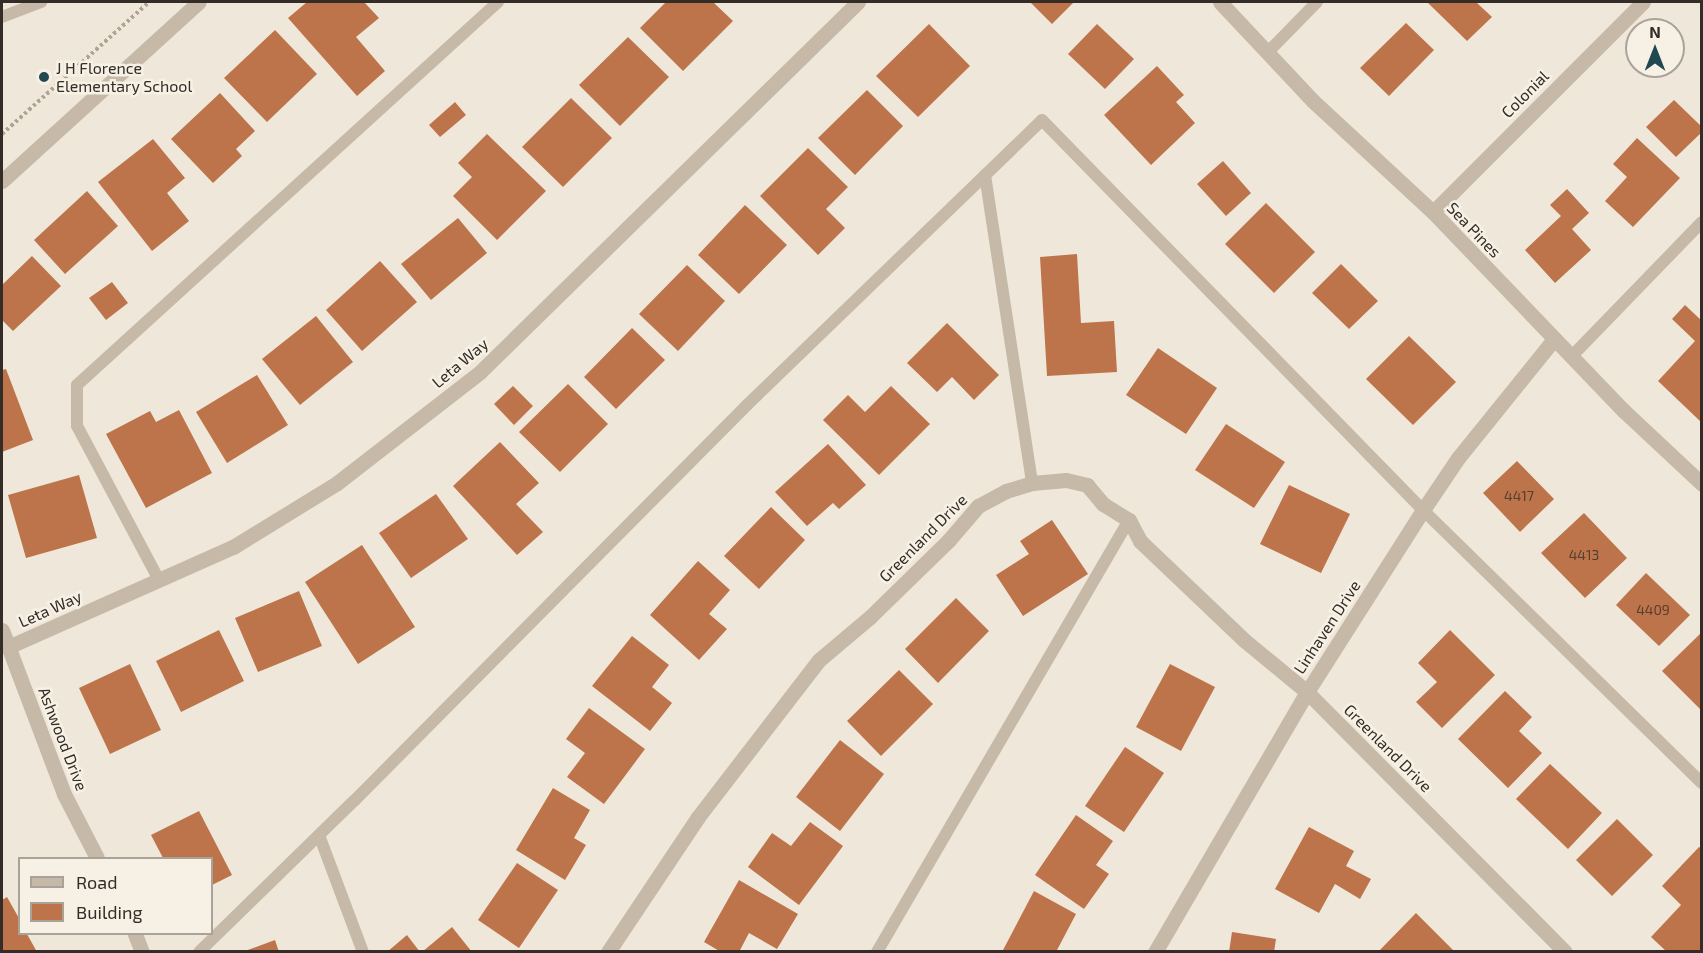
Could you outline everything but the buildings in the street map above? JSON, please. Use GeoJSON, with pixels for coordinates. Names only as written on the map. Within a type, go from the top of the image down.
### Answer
{"type":"FeatureCollection","features":[{"type":"Feature","properties":{"kind":"street"},"geometry":{"type":"LineString","coordinates":[[2,181],[199,2]]}},
{"type":"Feature","properties":{"kind":"street","name":"Leta Way"},"geometry":{"type":"LineString","coordinates":[[8,647],[233,547],[337,483],[480,372],[858,2]]}},
{"type":"Feature","properties":{"kind":"street","name":"Sea Pines"},"geometry":{"type":"LineString","coordinates":[[1220,2],[1313,101],[1433,212],[1571,357],[1701,484]]}},
{"type":"Feature","properties":{"kind":"street","name":"Colonial"},"geometry":{"type":"LineString","coordinates":[[1433,212],[1643,2]]}},
{"type":"Feature","properties":{"kind":"street","name":"Linhaven Drive"},"geometry":{"type":"LineString","coordinates":[[1155,951],[1307,692],[1423,510],[1458,458],[1554,339]]}},
{"type":"Feature","properties":{"kind":"street","name":"Greenland Drive"},"geometry":{"type":"LineString","coordinates":[[608,951],[698,817],[819,660],[870,617],[948,541],[978,506],[1006,490],[1032,483],[1066,480],[1087,485],[1103,504],[1129,520],[1140,541],[1244,640],[1307,692],[1565,951]]}},
{"type":"Feature","properties":{"kind":"street","name":"Ashwood Drive"},"geometry":{"type":"LineString","coordinates":[[2,630],[64,794],[96,857]]}},
{"type":"Feature","properties":{"kind":"street"},"geometry":{"type":"LineString","coordinates":[[136,935],[142,951]]}},
{"type":"Feature","properties":{"kind":"lane"},"geometry":{"type":"LineString","coordinates":[[2,17],[41,2]]}},
{"type":"Feature","properties":{"kind":"lane"},"geometry":{"type":"LineString","coordinates":[[159,580],[77,426],[77,385],[498,2]]}},
{"type":"Feature","properties":{"kind":"lane"},"geometry":{"type":"LineString","coordinates":[[1268,52],[1317,2]]}},
{"type":"Feature","properties":{"kind":"lane"},"geometry":{"type":"LineString","coordinates":[[199,951],[319,835],[747,405],[1042,120],[1423,510],[1701,783]]}},
{"type":"Feature","properties":{"kind":"lane"},"geometry":{"type":"LineString","coordinates":[[985,175],[1032,483]]}},
{"type":"Feature","properties":{"kind":"lane"},"geometry":{"type":"LineString","coordinates":[[1571,357],[1701,222]]}},
{"type":"Feature","properties":{"kind":"lane"},"geometry":{"type":"LineString","coordinates":[[877,951],[1129,520]]}},
{"type":"Feature","properties":{"kind":"lane"},"geometry":{"type":"LineString","coordinates":[[319,835],[363,951]]}},
{"type":"Feature","properties":{"kind":"path"},"geometry":{"type":"LineString","coordinates":[[2,134],[148,2]]}},
{"type":"Feature","properties":{"kind":"place","name":"J H Florence Elementary School"},"geometry":{"type":"Point","coordinates":[44,77]}}]}
